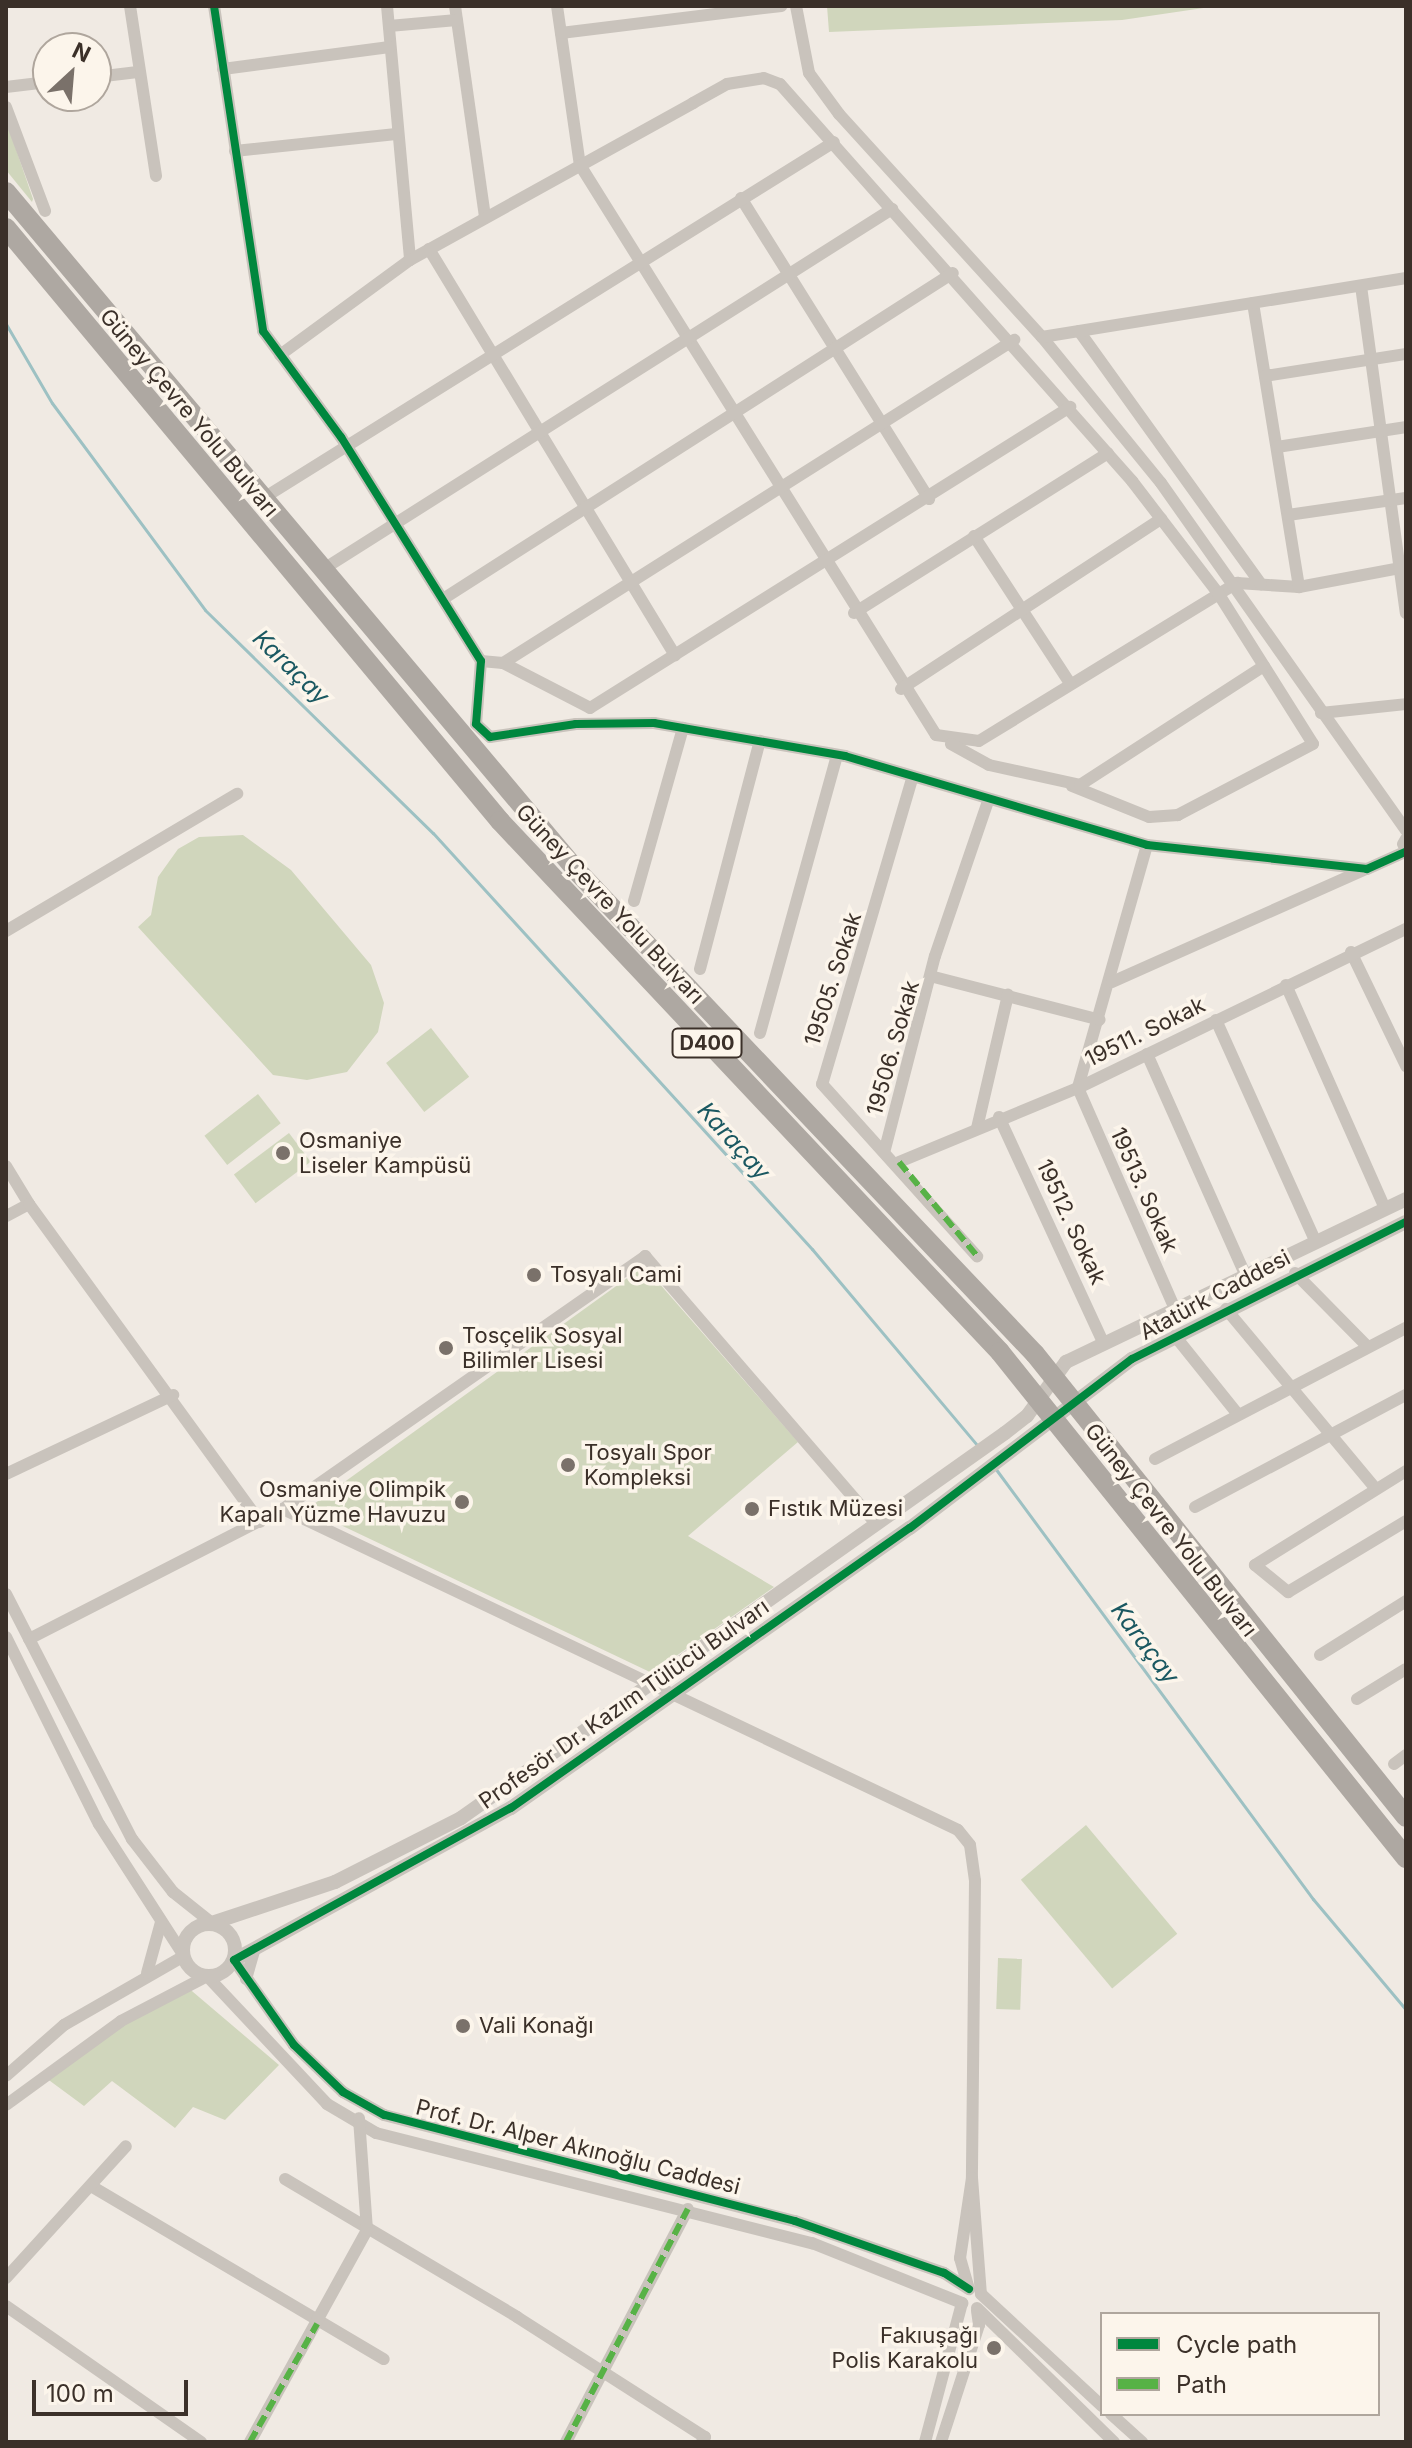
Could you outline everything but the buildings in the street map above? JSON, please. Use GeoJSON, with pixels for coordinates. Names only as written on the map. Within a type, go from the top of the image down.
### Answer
{"type":"FeatureCollection","features":[{"type":"Feature","properties":{"kind":"highway","name":"Güney Çevre Yolu Bulvarı"},"geometry":{"type":"LineString","coordinates":[[6,192],[578,872],[976,1287],[1056,1381],[1406,1817]]}},
{"type":"Feature","properties":{"kind":"highway","name":"Güney Çevre Yolu Bulvarı"},"geometry":{"type":"LineString","coordinates":[[6,228],[500,821],[1039,1401],[1406,1858]]}},
{"type":"Feature","properties":{"kind":"street"},"geometry":{"type":"LineString","coordinates":[[130,6],[156,176]]}},
{"type":"Feature","properties":{"kind":"street"},"geometry":{"type":"LineString","coordinates":[[214,6],[263,331],[347,446],[481,661],[476,724],[490,737],[576,724],[683,728],[837,755],[1147,845],[1367,869]]}},
{"type":"Feature","properties":{"kind":"street"},"geometry":{"type":"LineString","coordinates":[[387,6],[396,134],[410,260]]}},
{"type":"Feature","properties":{"kind":"street"},"geometry":{"type":"LineString","coordinates":[[455,6],[485,218]]}},
{"type":"Feature","properties":{"kind":"street"},"geometry":{"type":"LineString","coordinates":[[280,355],[410,260],[580,165],[727,84],[764,78],[780,84],[1014,340],[1108,453],[1218,593],[1313,744],[1178,815],[1149,817],[1072,786],[989,765],[936,735],[901,689],[580,165],[557,6]]}},
{"type":"Feature","properties":{"kind":"street"},"geometry":{"type":"LineString","coordinates":[[561,33],[781,6]]}},
{"type":"Feature","properties":{"kind":"street"},"geometry":{"type":"LineString","coordinates":[[796,6],[809,73],[844,120],[1042,337],[1157,478],[1237,583],[1321,713],[1406,830]]}},
{"type":"Feature","properties":{"kind":"street"},"geometry":{"type":"LineString","coordinates":[[389,26],[457,20]]}},
{"type":"Feature","properties":{"kind":"street"},"geometry":{"type":"LineString","coordinates":[[223,69],[390,47]]}},
{"type":"Feature","properties":{"kind":"street"},"geometry":{"type":"LineString","coordinates":[[112,75],[138,72]]}},
{"type":"Feature","properties":{"kind":"street"},"geometry":{"type":"LineString","coordinates":[[6,87],[32,84]]}},
{"type":"Feature","properties":{"kind":"street"},"geometry":{"type":"LineString","coordinates":[[6,107],[45,211]]}},
{"type":"Feature","properties":{"kind":"street"},"geometry":{"type":"LineString","coordinates":[[235,151],[396,134]]}},
{"type":"Feature","properties":{"kind":"street"},"geometry":{"type":"LineString","coordinates":[[262,499],[638,260],[834,142]]}},
{"type":"Feature","properties":{"kind":"street"},"geometry":{"type":"LineString","coordinates":[[741,198],[929,499]]}},
{"type":"Feature","properties":{"kind":"street"},"geometry":{"type":"LineString","coordinates":[[322,570],[536,433],[689,343],[892,209]]}},
{"type":"Feature","properties":{"kind":"street"},"geometry":{"type":"LineString","coordinates":[[429,249],[488,355],[675,655]]}},
{"type":"Feature","properties":{"kind":"street"},"geometry":{"type":"LineString","coordinates":[[443,599],[734,417],[953,273]]}},
{"type":"Feature","properties":{"kind":"street"},"geometry":{"type":"LineString","coordinates":[[1042,337],[1406,278]]}},
{"type":"Feature","properties":{"kind":"street"},"geometry":{"type":"LineString","coordinates":[[1361,286],[1406,613]]}},
{"type":"Feature","properties":{"kind":"street"},"geometry":{"type":"LineString","coordinates":[[1253,303],[1299,587]]}},
{"type":"Feature","properties":{"kind":"street"},"geometry":{"type":"LineString","coordinates":[[1079,331],[1261,584]]}},
{"type":"Feature","properties":{"kind":"street"},"geometry":{"type":"LineString","coordinates":[[503,663],[1014,340]]}},
{"type":"Feature","properties":{"kind":"street"},"geometry":{"type":"LineString","coordinates":[[1265,376],[1406,354]]}},
{"type":"Feature","properties":{"kind":"street"},"geometry":{"type":"LineString","coordinates":[[481,661],[503,663],[590,708],[929,499],[1070,407]]}},
{"type":"Feature","properties":{"kind":"street"},"geometry":{"type":"LineString","coordinates":[[1277,447],[1406,427]]}},
{"type":"Feature","properties":{"kind":"street"},"geometry":{"type":"LineString","coordinates":[[854,613],[1108,453]]}},
{"type":"Feature","properties":{"kind":"street"},"geometry":{"type":"LineString","coordinates":[[1157,478],[1176,467]]}},
{"type":"Feature","properties":{"kind":"street"},"geometry":{"type":"LineString","coordinates":[[1288,515],[1406,498]]}},
{"type":"Feature","properties":{"kind":"street"},"geometry":{"type":"LineString","coordinates":[[901,689],[1161,519]]}},
{"type":"Feature","properties":{"kind":"street"},"geometry":{"type":"LineString","coordinates":[[974,536],[1070,683]]}},
{"type":"Feature","properties":{"kind":"street"},"geometry":{"type":"LineString","coordinates":[[936,735],[979,741],[1237,583],[1299,587],[1402,568]]}},
{"type":"Feature","properties":{"kind":"street"},"geometry":{"type":"LineString","coordinates":[[1072,786],[1264,666]]}},
{"type":"Feature","properties":{"kind":"street"},"geometry":{"type":"LineString","coordinates":[[1321,713],[1406,704]]}},
{"type":"Feature","properties":{"kind":"street"},"geometry":{"type":"LineString","coordinates":[[634,901],[683,728]]}},
{"type":"Feature","properties":{"kind":"street"},"geometry":{"type":"LineString","coordinates":[[700,969],[760,741]]}},
{"type":"Feature","properties":{"kind":"street"},"geometry":{"type":"LineString","coordinates":[[760,1033],[837,755]]}},
{"type":"Feature","properties":{"kind":"street","name":"19505. Sokak"},"geometry":{"type":"LineString","coordinates":[[912,779],[822,1075],[828,1099],[899,1162],[977,1256]]}},
{"type":"Feature","properties":{"kind":"street"},"geometry":{"type":"LineString","coordinates":[[6,931],[237,794]]}},
{"type":"Feature","properties":{"kind":"street","name":"19506. Sokak"},"geometry":{"type":"LineString","coordinates":[[885,1149],[934,977],[935,956],[988,801]]}},
{"type":"Feature","properties":{"kind":"street"},"geometry":{"type":"LineString","coordinates":[[1112,982],[1367,869],[1405,847],[1390,812]]}},
{"type":"Feature","properties":{"kind":"street"},"geometry":{"type":"LineString","coordinates":[[1078,1088],[1112,982],[1147,845]]}},
{"type":"Feature","properties":{"kind":"street","name":"19511. Sokak"},"geometry":{"type":"LineString","coordinates":[[899,1162],[999,1117],[1078,1088],[1351,952],[1406,929]]}},
{"type":"Feature","properties":{"kind":"street"},"geometry":{"type":"LineString","coordinates":[[1351,952],[1406,1066]]}},
{"type":"Feature","properties":{"kind":"street"},"geometry":{"type":"LineString","coordinates":[[934,977],[1100,1020]]}},
{"type":"Feature","properties":{"kind":"street"},"geometry":{"type":"LineString","coordinates":[[1286,985],[1385,1208]]}},
{"type":"Feature","properties":{"kind":"street"},"geometry":{"type":"LineString","coordinates":[[977,1128],[1008,995]]}},
{"type":"Feature","properties":{"kind":"street"},"geometry":{"type":"LineString","coordinates":[[1216,1020],[1315,1240]]}},
{"type":"Feature","properties":{"kind":"street"},"geometry":{"type":"LineString","coordinates":[[1147,1054],[1244,1272]]}},
{"type":"Feature","properties":{"kind":"street","name":"19513. Sokak"},"geometry":{"type":"LineString","coordinates":[[1078,1088],[1174,1307]]}},
{"type":"Feature","properties":{"kind":"street","name":"19512. Sokak"},"geometry":{"type":"LineString","coordinates":[[999,1117],[1104,1344]]}},
{"type":"Feature","properties":{"kind":"street"},"geometry":{"type":"LineString","coordinates":[[6,1166],[29,1204],[173,1395],[260,1522]]}},
{"type":"Feature","properties":{"kind":"street","name":"Atatürk Caddesi"},"geometry":{"type":"LineString","coordinates":[[1005,1433],[1039,1401],[1056,1381],[1066,1362],[1244,1272],[1406,1199]]}},
{"type":"Feature","properties":{"kind":"street"},"geometry":{"type":"LineString","coordinates":[[6,1216],[29,1204]]}},
{"type":"Feature","properties":{"kind":"street","name":"Atatürk Caddesi"},"geometry":{"type":"LineString","coordinates":[[1018,1450],[1072,1402],[1175,1336],[1295,1273],[1406,1222]]}},
{"type":"Feature","properties":{"kind":"street"},"geometry":{"type":"LineString","coordinates":[[29,1639],[283,1509],[645,1256],[876,1524]]}},
{"type":"Feature","properties":{"kind":"street"},"geometry":{"type":"LineString","coordinates":[[1295,1273],[1367,1346]]}},
{"type":"Feature","properties":{"kind":"street"},"geometry":{"type":"LineString","coordinates":[[1226,1309],[1287,1387],[1375,1488]]}},
{"type":"Feature","properties":{"kind":"street"},"geometry":{"type":"LineString","coordinates":[[1155,1459],[1237,1413],[1406,1328]]}},
{"type":"Feature","properties":{"kind":"street"},"geometry":{"type":"LineString","coordinates":[[1175,1336],[1237,1413]]}},
{"type":"Feature","properties":{"kind":"street"},"geometry":{"type":"LineString","coordinates":[[6,1474],[173,1395]]}},
{"type":"Feature","properties":{"kind":"street"},"geometry":{"type":"LineString","coordinates":[[1195,1507],[1406,1395]]}},
{"type":"Feature","properties":{"kind":"street","name":"Profesör Dr. Kazım Tülücü Bulvarı"},"geometry":{"type":"LineString","coordinates":[[212,1923],[335,1882],[461,1818],[1005,1433]]}},
{"type":"Feature","properties":{"kind":"street","name":"Profesör Dr. Kazım Tülücü Bulvarı"},"geometry":{"type":"LineString","coordinates":[[234,1960],[458,1841],[1018,1450]]}},
{"type":"Feature","properties":{"kind":"street"},"geometry":{"type":"LineString","coordinates":[[1406,1471],[1257,1557],[1261,1576],[1288,1592],[1406,1521]]}},
{"type":"Feature","properties":{"kind":"street"},"geometry":{"type":"LineString","coordinates":[[283,1509],[653,1682],[667,1697],[930,1815],[970,1845],[972,2178],[979,2325],[941,2442]]}},
{"type":"Feature","properties":{"kind":"street"},"geometry":{"type":"LineString","coordinates":[[6,1594],[132,1839],[173,1892],[232,1936],[234,1960],[77,2050],[6,2105]]}},
{"type":"Feature","properties":{"kind":"street"},"geometry":{"type":"LineString","coordinates":[[1320,1655],[1406,1601]]}},
{"type":"Feature","properties":{"kind":"street"},"geometry":{"type":"LineString","coordinates":[[6,1637],[99,1824],[184,1956],[207,1976]]}},
{"type":"Feature","properties":{"kind":"street"},"geometry":{"type":"LineString","coordinates":[[1357,1699],[1406,1669]]}},
{"type":"Feature","properties":{"kind":"street"},"geometry":{"type":"LineString","coordinates":[[1394,1764],[1406,1755]]}},
{"type":"Feature","properties":{"kind":"street"},"geometry":{"type":"LineString","coordinates":[[147,1973],[161,1922]]}},
{"type":"Feature","properties":{"kind":"street"},"geometry":{"type":"LineString","coordinates":[[184,1956],[189,1933],[212,1923]]}},
{"type":"Feature","properties":{"kind":"street"},"geometry":{"type":"LineString","coordinates":[[246,1979],[255,1948]]}},
{"type":"Feature","properties":{"kind":"street"},"geometry":{"type":"LineString","coordinates":[[6,2076],[64,2025],[147,1973],[184,1956]]}},
{"type":"Feature","properties":{"kind":"street","name":"Prof. Dr. Alper Akınoğlu Caddesi"},"geometry":{"type":"LineString","coordinates":[[234,1960],[294,2045],[361,2103],[507,2152],[795,2221],[944,2273],[975,2291],[1100,2404]]}},
{"type":"Feature","properties":{"kind":"street","name":"Prof. Dr. Alper Akınoğlu Caddesi"},"geometry":{"type":"LineString","coordinates":[[207,1976],[219,1993],[327,2104],[358,2124],[812,2243],[949,2297],[960,2308],[977,2308]]}},
{"type":"Feature","properties":{"kind":"street"},"geometry":{"type":"LineString","coordinates":[[186,1986],[219,1993]]}},
{"type":"Feature","properties":{"kind":"street"},"geometry":{"type":"LineString","coordinates":[[250,2442],[367,2230],[358,2124],[361,2103]]}},
{"type":"Feature","properties":{"kind":"street"},"geometry":{"type":"LineString","coordinates":[[6,2278],[126,2146]]}},
{"type":"Feature","properties":{"kind":"street"},"geometry":{"type":"LineString","coordinates":[[972,2178],[961,2262],[975,2291]]}},
{"type":"Feature","properties":{"kind":"street"},"geometry":{"type":"LineString","coordinates":[[285,2179],[705,2437],[702,2442]]}},
{"type":"Feature","properties":{"kind":"street"},"geometry":{"type":"LineString","coordinates":[[91,2186],[317,2324],[384,2359]]}},
{"type":"Feature","properties":{"kind":"street"},"geometry":{"type":"LineString","coordinates":[[566,2442],[607,2376],[688,2209]]}},
{"type":"Feature","properties":{"kind":"street"},"geometry":{"type":"LineString","coordinates":[[944,2273],[961,2262]]}},
{"type":"Feature","properties":{"kind":"street"},"geometry":{"type":"LineString","coordinates":[[925,2442],[960,2308],[975,2291]]}},
{"type":"Feature","properties":{"kind":"street"},"geometry":{"type":"LineString","coordinates":[[6,2306],[201,2442]]}},
{"type":"Feature","properties":{"kind":"street"},"geometry":{"type":"LineString","coordinates":[[977,2308],[993,2328],[1114,2442]]}},
{"type":"Feature","properties":{"kind":"street"},"geometry":{"type":"LineString","coordinates":[[979,2325],[993,2328]]}},
{"type":"Feature","properties":{"kind":"street"},"geometry":{"type":"LineString","coordinates":[[1113,2416],[1142,2442]]}},
{"type":"Feature","properties":{"kind":"green space"},"geometry":{"type":"Polygon","coordinates":[[[827,6],[1217,6],[1122,20],[829,32],[827,6]]]}},
{"type":"Feature","properties":{"kind":"green space"},"geometry":{"type":"Polygon","coordinates":[[[6,120],[33,199],[32,202],[6,170],[6,120]]]}},
{"type":"Feature","properties":{"kind":"green space"},"geometry":{"type":"Polygon","coordinates":[[[243,835],[291,870],[371,965],[384,1003],[378,1032],[347,1072],[307,1080],[273,1075],[138,927],[151,915],[158,877],[178,849],[199,837],[243,835]]]}},
{"type":"Feature","properties":{"kind":"green space"},"geometry":{"type":"Polygon","coordinates":[[[431,1028],[469,1077],[424,1112],[386,1063],[431,1028]]]}},
{"type":"Feature","properties":{"kind":"green space"},"geometry":{"type":"Polygon","coordinates":[[[258,1094],[281,1123],[227,1165],[204,1136],[258,1094]]]}},
{"type":"Feature","properties":{"kind":"green space"},"geometry":{"type":"Polygon","coordinates":[[[289,1133],[311,1162],[256,1203],[234,1175],[289,1133]]]}},
{"type":"Feature","properties":{"kind":"green space","name":"Tosyalı Spor Kompleksi"},"geometry":{"type":"Polygon","coordinates":[[[644,1266],[798,1442],[688,1536],[774,1587],[652,1673],[307,1509],[644,1266]]]}},
{"type":"Feature","properties":{"kind":"green space"},"geometry":{"type":"Polygon","coordinates":[[[1086,1825],[1177,1934],[1112,1988],[1021,1880],[1086,1825]]]}},
{"type":"Feature","properties":{"kind":"green space"},"geometry":{"type":"Polygon","coordinates":[[[998,1958],[1022,1959],[1020,2010],[996,2009],[998,1958]]]}},
{"type":"Feature","properties":{"kind":"green space"},"geometry":{"type":"Polygon","coordinates":[[[186,1986],[279,2065],[225,2120],[193,2107],[175,2128],[112,2081],[84,2106],[42,2075],[186,1986]]]}},
{"type":"Feature","properties":{"kind":"waterway","name":"Karaçay"},"geometry":{"type":"LineString","coordinates":[[6,324],[52,403],[205,610],[433,833],[812,1249],[978,1446]]}},
{"type":"Feature","properties":{"kind":"waterway","name":"Karaçay"},"geometry":{"type":"LineString","coordinates":[[995,1468],[1313,1899],[1406,2010]]}},
{"type":"Feature","properties":{"kind":"marked path"},"geometry":{"type":"LineString","coordinates":[[899,1162],[977,1256]]}},
{"type":"Feature","properties":{"kind":"marked path"},"geometry":{"type":"LineString","coordinates":[[566,2442],[688,2209]]}},
{"type":"Feature","properties":{"kind":"marked path"},"geometry":{"type":"LineString","coordinates":[[250,2442],[317,2324]]}},
{"type":"Feature","properties":{"kind":"cycle path"},"geometry":{"type":"LineString","coordinates":[[214,6],[263,331],[341,437],[481,661],[476,724],[490,737],[576,724],[654,723],[845,756],[1147,845],[1367,869],[1405,852]]}},
{"type":"Feature","properties":{"kind":"cycle path"},"geometry":{"type":"LineString","coordinates":[[969,2289],[944,2273],[795,2221],[384,2115],[343,2092],[294,2045],[234,1960],[511,1808],[910,1528],[1132,1359],[1406,1222]]}},
{"type":"Feature","properties":{"kind":"place","name":"Osmaniye Liseler Kampüsü"},"geometry":{"type":"Point","coordinates":[283,1153]}},
{"type":"Feature","properties":{"kind":"place","name":"Tosyalı Cami"},"geometry":{"type":"Point","coordinates":[534,1275]}},
{"type":"Feature","properties":{"kind":"place","name":"Tosçelik Sosyal Bilimler Lisesi"},"geometry":{"type":"Point","coordinates":[446,1348]}},
{"type":"Feature","properties":{"kind":"place","name":"Tosyalı Spor Kompleksi"},"geometry":{"type":"Point","coordinates":[568,1465]}},
{"type":"Feature","properties":{"kind":"place","name":"Osmaniye Olimpik Kapalı Yüzme Havuzu"},"geometry":{"type":"Point","coordinates":[462,1502]}},
{"type":"Feature","properties":{"kind":"place","name":"Fıstık Müzesi"},"geometry":{"type":"Point","coordinates":[752,1509]}},
{"type":"Feature","properties":{"kind":"place","name":"Vali Konağı"},"geometry":{"type":"Point","coordinates":[463,2026]}},
{"type":"Feature","properties":{"kind":"place","name":"Fakıuşağı Polis Karakolu"},"geometry":{"type":"Point","coordinates":[994,2348]}}]}
